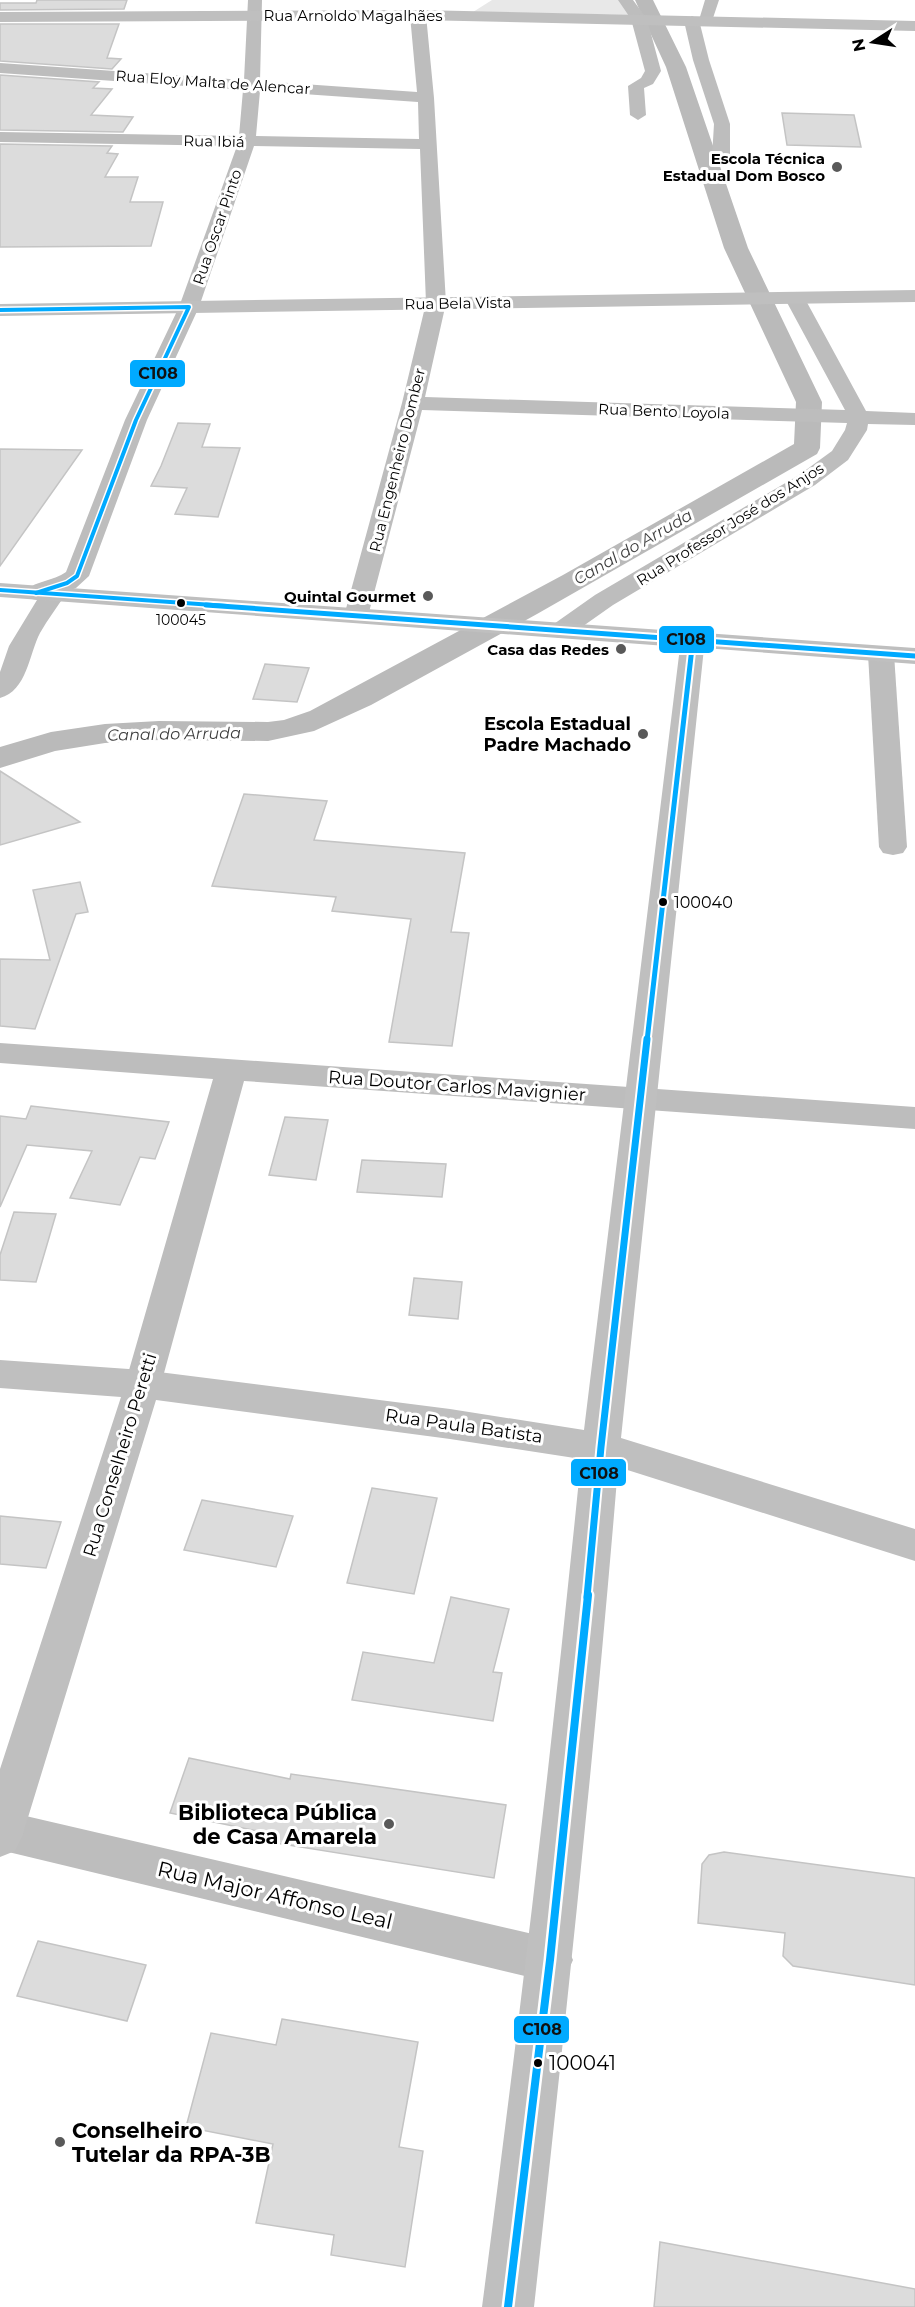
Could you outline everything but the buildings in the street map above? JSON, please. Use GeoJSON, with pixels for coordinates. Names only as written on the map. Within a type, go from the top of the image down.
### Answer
{"type":"FeatureCollection","features":[{"type":"Feature","properties":{"kind":"street"},"geometry":{"type":"LineString","coordinates":[[625,0],[644,19],[653,71],[647,81],[636,86],[638,115]]}},
{"type":"Feature","properties":{"kind":"street"},"geometry":{"type":"LineString","coordinates":[[712,0],[699,21],[701,60],[722,124],[721,157]]}},
{"type":"Feature","properties":{"kind":"street","name":"Rua Arnoldo Magalhães"},"geometry":{"type":"LineString","coordinates":[[0,17],[255,8],[418,15],[915,26]]}},
{"type":"Feature","properties":{"kind":"street","name":"Rua Oscar Pinto"},"geometry":{"type":"LineString","coordinates":[[77,576],[136,420],[189,307],[247,141],[255,8]]}},
{"type":"Feature","properties":{"kind":"street","name":"Rua Engenheiro Domber"},"geometry":{"type":"LineString","coordinates":[[356,616],[413,403],[436,303],[426,98],[418,15]]}},
{"type":"Feature","properties":{"kind":"street","name":"Rua Eloy Malta de Alencar"},"geometry":{"type":"LineString","coordinates":[[0,68],[426,98]]}},
{"type":"Feature","properties":{"kind":"street","name":"Rua Ibiá"},"geometry":{"type":"LineString","coordinates":[[0,137],[428,144]]}},
{"type":"Feature","properties":{"kind":"street","name":"Rua Bela Vista"},"geometry":{"type":"LineString","coordinates":[[0,310],[915,296]]}},
{"type":"Feature","properties":{"kind":"street"},"geometry":{"type":"LineString","coordinates":[[786,297],[853,417]]}},
{"type":"Feature","properties":{"kind":"street","name":"Rua Bento Loyola"},"geometry":{"type":"LineString","coordinates":[[413,403],[915,418]]}},
{"type":"Feature","properties":{"kind":"street","name":"Rua Professor José dos Anjos"},"geometry":{"type":"LineString","coordinates":[[560,631],[604,600],[807,480],[840,455],[856,430],[853,417]]}},
{"type":"Feature","properties":{"kind":"street"},"geometry":{"type":"LineString","coordinates":[[45,594],[67,584],[77,576]]}},
{"type":"Feature","properties":{"kind":"street"},"geometry":{"type":"LineString","coordinates":[[77,576],[77,585],[94,598]]}},
{"type":"Feature","properties":{"kind":"street"},"geometry":{"type":"LineString","coordinates":[[0,590],[915,656]]}},
{"type":"Feature","properties":{"kind":"street"},"geometry":{"type":"LineString","coordinates":[[0,690],[15,671],[25,640],[40,612],[45,594]]}},
{"type":"Feature","properties":{"kind":"street"},"geometry":{"type":"LineString","coordinates":[[508,2307],[550,1960],[579,1691],[601,1447],[693,639]]}},
{"type":"Feature","properties":{"kind":"street"},"geometry":{"type":"LineString","coordinates":[[881,654],[893,848]]}},
{"type":"Feature","properties":{"kind":"street","name":"Rua Doutor Carlos Mavignier"},"geometry":{"type":"LineString","coordinates":[[0,1053],[915,1118]]}},
{"type":"Feature","properties":{"kind":"street","name":"Rua Conselheiro Peretti"},"geometry":{"type":"LineString","coordinates":[[1,1833],[143,1384],[231,1071]]}},
{"type":"Feature","properties":{"kind":"street","name":"Rua Paula Batista"},"geometry":{"type":"LineString","coordinates":[[0,1374],[143,1384],[494,1430],[601,1447],[915,1545]]}},
{"type":"Feature","properties":{"kind":"street","name":"Rua Major Affonso Leal"},"geometry":{"type":"LineString","coordinates":[[1,1833],[550,1960]]}},
{"type":"Feature","properties":{"kind":"shaded area"},"geometry":{"type":"Polygon","coordinates":[[[492,0],[626,0],[633,15],[473,12],[492,0]]]}},
{"type":"Feature","properties":{"kind":"waterway","name":"Canal do Arruda"},"geometry":{"type":"LineString","coordinates":[[0,758],[51,742],[105,733],[159,730],[259,732],[277,731],[303,725],[340,709],[526,607],[807,448],[809,402],[736,248],[676,67],[644,0]]}},
{"type":"Feature","properties":{"kind":"transit line","name":"C108"},"geometry":{"type":"LineString","coordinates":[[0,310],[189,307],[136,420],[77,576],[67,583],[36,593]]}},
{"type":"Feature","properties":{"kind":"transit line","name":"C108"},"geometry":{"type":"LineString","coordinates":[[0,590],[915,656]]}},
{"type":"Feature","properties":{"kind":"transit line","name":"C108"},"geometry":{"type":"LineString","coordinates":[[508,2307],[550,1960],[579,1691],[601,1447],[693,639]]}},
{"type":"Feature","properties":{"kind":"place","name":"Escola Técnica Estadual Dom Bosco"},"geometry":{"type":"Point","coordinates":[837,167]}},
{"type":"Feature","properties":{"kind":"place","name":"Quintal Gourmet"},"geometry":{"type":"Point","coordinates":[428,596]}},
{"type":"Feature","properties":{"kind":"place","name":"100045"},"geometry":{"type":"Point","coordinates":[181,603]}},
{"type":"Feature","properties":{"kind":"place","name":"Casa das Redes"},"geometry":{"type":"Point","coordinates":[621,649]}},
{"type":"Feature","properties":{"kind":"place","name":"Escola Estadual Padre Machado"},"geometry":{"type":"Point","coordinates":[643,734]}},
{"type":"Feature","properties":{"kind":"place","name":"100040"},"geometry":{"type":"Point","coordinates":[663,902]}},
{"type":"Feature","properties":{"kind":"place","name":"Biblioteca Pública de Casa Amarela"},"geometry":{"type":"Point","coordinates":[389,1824]}},
{"type":"Feature","properties":{"kind":"place","name":"100041"},"geometry":{"type":"Point","coordinates":[538,2063]}},
{"type":"Feature","properties":{"kind":"place","name":"Conselheiro Tutelar da RPA-3B"},"geometry":{"type":"Point","coordinates":[60,2142]}}]}
